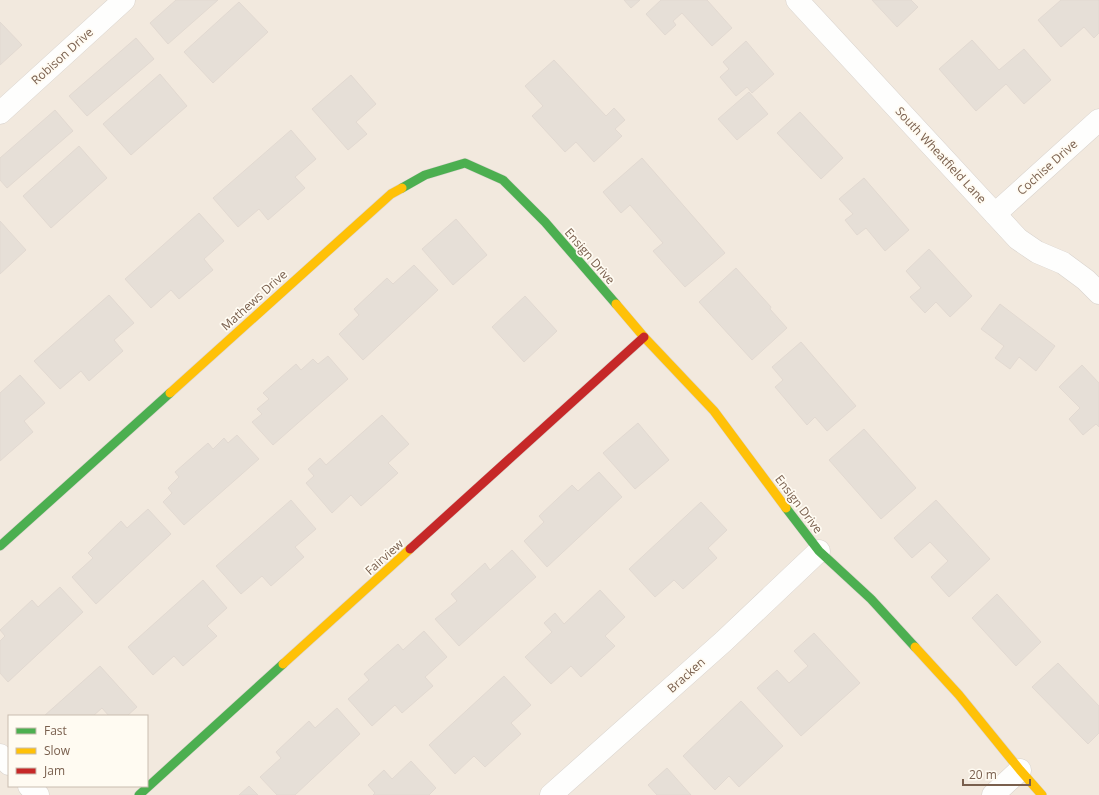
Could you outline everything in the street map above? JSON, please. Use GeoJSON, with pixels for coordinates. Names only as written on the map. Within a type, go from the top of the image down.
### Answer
{"type":"FeatureCollection","features":[{"type":"Feature","properties":{"kind":"street","name":"Robison Drive"},"geometry":{"type":"LineString","coordinates":[[0,113],[124,0]]}},
{"type":"Feature","properties":{"kind":"street","name":"South Wheatfield Lane"},"geometry":{"type":"LineString","coordinates":[[798,0],[1018,239],[1037,252],[1063,263],[1086,280],[1099,293]]}},
{"type":"Feature","properties":{"kind":"street","name":"Cochise Drive"},"geometry":{"type":"LineString","coordinates":[[995,214],[1099,120]]}},
{"type":"Feature","properties":{"kind":"street","name":"Mathews Drive"},"geometry":{"type":"LineString","coordinates":[[0,546],[391,194],[425,175],[466,163],[503,180],[544,222]]}},
{"type":"Feature","properties":{"kind":"street","name":"Ensign Drive"},"geometry":{"type":"LineString","coordinates":[[544,222],[644,337],[714,411],[820,551],[871,600],[954,690],[1042,795]]}},
{"type":"Feature","properties":{"kind":"street","name":"Fairview"},"geometry":{"type":"LineString","coordinates":[[148,787],[644,337]]}},
{"type":"Feature","properties":{"kind":"street","name":"Bracken"},"geometry":{"type":"LineString","coordinates":[[551,795],[724,641],[820,551]]}},
{"type":"Feature","properties":{"kind":"street"},"geometry":{"type":"LineString","coordinates":[[0,755],[8,763]]}},
{"type":"Feature","properties":{"kind":"street"},"geometry":{"type":"LineString","coordinates":[[993,795],[1020,770]]}},
{"type":"Feature","properties":{"kind":"street"},"geometry":{"type":"LineString","coordinates":[[30,787],[38,795]]}},
{"type":"Feature","properties":{"kind":"street","name":"Fairview"},"geometry":{"type":"LineString","coordinates":[[139,795],[148,787]]}},
{"type":"Feature","properties":{"kind":"shaded area"},"geometry":{"type":"Polygon","coordinates":[[[0,0],[1099,0],[1099,795],[0,795],[0,0]]]}},
{"type":"Feature","properties":{"kind":"building"},"geometry":{"type":"Polygon","coordinates":[[[176,0],[218,0],[168,44],[150,23],[176,0]]]}},
{"type":"Feature","properties":{"kind":"building"},"geometry":{"type":"Polygon","coordinates":[[[624,0],[640,0],[631,8],[624,0]]]}},
{"type":"Feature","properties":{"kind":"building"},"geometry":{"type":"Polygon","coordinates":[[[661,0],[707,0],[732,28],[712,46],[682,13],[673,21],[676,25],[665,35],[646,14],[661,0]]]}},
{"type":"Feature","properties":{"kind":"building"},"geometry":{"type":"Polygon","coordinates":[[[872,0],[911,0],[918,7],[897,27],[872,0]]]}},
{"type":"Feature","properties":{"kind":"building"},"geometry":{"type":"Polygon","coordinates":[[[1061,0],[1099,1],[1099,33],[1094,38],[1084,27],[1061,47],[1038,20],[1061,0]]]}},
{"type":"Feature","properties":{"kind":"building"},"geometry":{"type":"Polygon","coordinates":[[[239,2],[268,32],[213,83],[184,52],[239,2]]]}},
{"type":"Feature","properties":{"kind":"building"},"geometry":{"type":"Polygon","coordinates":[[[0,22],[22,45],[0,65],[0,22]]]}},
{"type":"Feature","properties":{"kind":"building"},"geometry":{"type":"Polygon","coordinates":[[[136,38],[154,59],[87,116],[69,96],[136,38]]]}},
{"type":"Feature","properties":{"kind":"building"},"geometry":{"type":"Polygon","coordinates":[[[972,40],[999,70],[1024,49],[1051,80],[1024,104],[1006,84],[976,111],[939,69],[972,40]]]}},
{"type":"Feature","properties":{"kind":"building"},"geometry":{"type":"Polygon","coordinates":[[[746,41],[774,74],[752,93],[747,87],[736,96],[720,77],[729,69],[723,62],[746,41]]]}},
{"type":"Feature","properties":{"kind":"building"},"geometry":{"type":"Polygon","coordinates":[[[554,60],[606,116],[614,108],[625,120],[615,129],[622,136],[594,162],[576,142],[565,152],[532,116],[543,106],[525,86],[554,60]]]}},
{"type":"Feature","properties":{"kind":"building"},"geometry":{"type":"Polygon","coordinates":[[[160,74],[187,106],[131,155],[103,124],[160,74]]]}},
{"type":"Feature","properties":{"kind":"building"},"geometry":{"type":"Polygon","coordinates":[[[351,75],[376,104],[356,122],[367,134],[348,150],[312,109],[351,75]]]}},
{"type":"Feature","properties":{"kind":"building"},"geometry":{"type":"Polygon","coordinates":[[[749,92],[768,114],[737,140],[718,119],[749,92]]]}},
{"type":"Feature","properties":{"kind":"building"},"geometry":{"type":"Polygon","coordinates":[[[55,110],[73,131],[7,188],[0,180],[0,158],[55,110]]]}},
{"type":"Feature","properties":{"kind":"building"},"geometry":{"type":"Polygon","coordinates":[[[800,112],[843,158],[821,179],[777,133],[800,112]]]}},
{"type":"Feature","properties":{"kind":"building"},"geometry":{"type":"Polygon","coordinates":[[[291,130],[316,159],[295,177],[305,188],[268,220],[259,209],[238,227],[213,198],[291,130]]]}},
{"type":"Feature","properties":{"kind":"building"},"geometry":{"type":"Polygon","coordinates":[[[79,146],[107,178],[51,228],[23,196],[79,146]]]}},
{"type":"Feature","properties":{"kind":"building"},"geometry":{"type":"Polygon","coordinates":[[[642,158],[725,253],[685,287],[653,251],[663,243],[630,205],[621,213],[603,192],[642,158]]]}},
{"type":"Feature","properties":{"kind":"building"},"geometry":{"type":"Polygon","coordinates":[[[864,178],[909,230],[885,251],[866,228],[857,235],[845,220],[853,214],[839,199],[864,178]]]}},
{"type":"Feature","properties":{"kind":"building"},"geometry":{"type":"Polygon","coordinates":[[[199,213],[224,241],[204,259],[213,270],[179,299],[171,290],[151,308],[125,279],[199,213]]]}},
{"type":"Feature","properties":{"kind":"building"},"geometry":{"type":"Polygon","coordinates":[[[456,219],[487,255],[453,285],[422,249],[456,219]]]}},
{"type":"Feature","properties":{"kind":"building"},"geometry":{"type":"Polygon","coordinates":[[[0,221],[26,250],[0,274],[0,221]]]}},
{"type":"Feature","properties":{"kind":"building"},"geometry":{"type":"Polygon","coordinates":[[[929,249],[972,296],[950,317],[936,302],[925,313],[910,297],[921,288],[906,271],[929,249]]]}},
{"type":"Feature","properties":{"kind":"building"},"geometry":{"type":"Polygon","coordinates":[[[414,265],[438,290],[363,360],[339,334],[359,315],[354,309],[387,278],[393,284],[414,265]]]}},
{"type":"Feature","properties":{"kind":"building"},"geometry":{"type":"Polygon","coordinates":[[[736,268],[771,307],[770,309],[787,328],[752,360],[699,302],[736,268]]]}},
{"type":"Feature","properties":{"kind":"building"},"geometry":{"type":"Polygon","coordinates":[[[109,295],[134,323],[114,340],[123,351],[89,381],[81,371],[60,389],[34,361],[109,295]]]}},
{"type":"Feature","properties":{"kind":"building"},"geometry":{"type":"Polygon","coordinates":[[[525,296],[557,331],[524,362],[492,327],[525,296]]]}},
{"type":"Feature","properties":{"kind":"building"},"geometry":{"type":"Polygon","coordinates":[[[1000,304],[1055,346],[1036,371],[1019,357],[1010,369],[995,358],[1004,346],[981,329],[1000,304]]]}},
{"type":"Feature","properties":{"kind":"building"},"geometry":{"type":"Polygon","coordinates":[[[801,342],[856,406],[827,431],[815,417],[807,425],[775,387],[783,380],[772,367],[801,342]]]}},
{"type":"Feature","properties":{"kind":"building"},"geometry":{"type":"Polygon","coordinates":[[[328,356],[348,379],[273,445],[252,422],[262,414],[257,409],[269,399],[263,393],[296,364],[301,370],[313,359],[318,364],[328,356]]]}},
{"type":"Feature","properties":{"kind":"building"},"geometry":{"type":"Polygon","coordinates":[[[1082,365],[1099,383],[1099,427],[1096,424],[1083,435],[1069,419],[1080,408],[1059,387],[1082,365]]]}},
{"type":"Feature","properties":{"kind":"building"},"geometry":{"type":"Polygon","coordinates":[[[20,375],[45,403],[24,421],[33,432],[0,461],[0,393],[20,375]]]}},
{"type":"Feature","properties":{"kind":"building"},"geometry":{"type":"Polygon","coordinates":[[[382,415],[409,444],[388,463],[398,473],[361,506],[351,495],[332,513],[306,483],[314,476],[308,469],[320,458],[326,465],[382,415]]]}},
{"type":"Feature","properties":{"kind":"building"},"geometry":{"type":"Polygon","coordinates":[[[638,423],[669,460],[635,489],[603,453],[638,423]]]}},
{"type":"Feature","properties":{"kind":"building"},"geometry":{"type":"Polygon","coordinates":[[[864,429],[916,488],[881,519],[829,460],[864,429]]]}},
{"type":"Feature","properties":{"kind":"building"},"geometry":{"type":"Polygon","coordinates":[[[237,435],[259,459],[184,525],[163,502],[172,493],[168,488],[179,477],[175,472],[208,443],[213,449],[224,438],[228,443],[237,435]]]}},
{"type":"Feature","properties":{"kind":"building"},"geometry":{"type":"Polygon","coordinates":[[[599,472],[622,497],[547,567],[524,541],[544,522],[539,516],[572,485],[578,491],[599,472]]]}},
{"type":"Feature","properties":{"kind":"building"},"geometry":{"type":"Polygon","coordinates":[[[291,500],[316,529],[295,547],[304,557],[271,586],[262,576],[241,594],[216,566],[291,500]]]}},
{"type":"Feature","properties":{"kind":"building"},"geometry":{"type":"Polygon","coordinates":[[[936,500],[990,559],[949,597],[931,577],[948,561],[930,542],[912,558],[894,538],[936,500]]]}},
{"type":"Feature","properties":{"kind":"building"},"geometry":{"type":"Polygon","coordinates":[[[701,502],[727,530],[708,548],[717,558],[683,589],[674,580],[655,597],[629,569],[701,502]]]}},
{"type":"Feature","properties":{"kind":"building"},"geometry":{"type":"Polygon","coordinates":[[[148,509],[171,534],[96,604],[72,577],[93,558],[88,553],[121,521],[127,528],[148,509]]]}},
{"type":"Feature","properties":{"kind":"building"},"geometry":{"type":"Polygon","coordinates":[[[512,550],[536,577],[459,646],[435,619],[457,601],[451,594],[485,563],[490,570],[512,550]]]}},
{"type":"Feature","properties":{"kind":"building"},"geometry":{"type":"Polygon","coordinates":[[[203,580],[227,608],[207,626],[217,636],[183,666],[174,656],[153,675],[128,647],[203,580]]]}},
{"type":"Feature","properties":{"kind":"building"},"geometry":{"type":"Polygon","coordinates":[[[60,587],[83,612],[8,682],[0,673],[0,641],[5,636],[0,630],[32,600],[38,607],[60,587]]]}},
{"type":"Feature","properties":{"kind":"building"},"geometry":{"type":"Polygon","coordinates":[[[600,590],[625,617],[605,636],[615,646],[581,677],[571,666],[551,684],[525,657],[552,632],[544,623],[555,613],[564,624],[600,590]]]}},
{"type":"Feature","properties":{"kind":"building"},"geometry":{"type":"Polygon","coordinates":[[[997,594],[1041,642],[1016,666],[972,618],[997,594]]]}},
{"type":"Feature","properties":{"kind":"building"},"geometry":{"type":"Polygon","coordinates":[[[424,631],[447,657],[425,677],[433,686],[402,713],[395,705],[372,726],[348,699],[369,680],[364,674],[398,644],[403,650],[424,631]]]}},
{"type":"Feature","properties":{"kind":"building"},"geometry":{"type":"Polygon","coordinates":[[[814,633],[860,683],[801,736],[757,688],[777,670],[789,683],[808,666],[794,651],[814,633]]]}},
{"type":"Feature","properties":{"kind":"building"},"geometry":{"type":"Polygon","coordinates":[[[1058,663],[1099,706],[1099,733],[1088,744],[1032,687],[1058,663]]]}},
{"type":"Feature","properties":{"kind":"building"},"geometry":{"type":"Polygon","coordinates":[[[100,666],[137,707],[128,715],[108,715],[102,708],[94,715],[45,715],[100,666]]]}},
{"type":"Feature","properties":{"kind":"building"},"geometry":{"type":"Polygon","coordinates":[[[504,676],[531,705],[511,723],[521,734],[485,767],[474,756],[455,774],[429,745],[504,676]]]}},
{"type":"Feature","properties":{"kind":"building"},"geometry":{"type":"Polygon","coordinates":[[[741,701],[783,746],[739,787],[729,776],[715,790],[683,756],[741,701]]]}},
{"type":"Feature","properties":{"kind":"building"},"geometry":{"type":"Polygon","coordinates":[[[337,708],[360,734],[295,795],[277,795],[260,777],[281,758],[276,752],[309,721],[315,728],[337,708]]]}},
{"type":"Feature","properties":{"kind":"building"},"geometry":{"type":"Polygon","coordinates":[[[411,761],[436,788],[429,795],[373,795],[375,793],[368,785],[384,770],[392,779],[411,761]]]}},
{"type":"Feature","properties":{"kind":"building"},"geometry":{"type":"Polygon","coordinates":[[[667,768],[691,795],[657,795],[648,785],[667,768]]]}},
{"type":"Feature","properties":{"kind":"building"},"geometry":{"type":"Polygon","coordinates":[[[249,786],[258,795],[239,795],[249,786]]]}},
{"type":"Feature","properties":{"kind":"traffic: fast"},"geometry":{"type":"LineString","coordinates":[[402,188],[425,175],[465,163],[503,180],[545,222],[616,304]]}},
{"type":"Feature","properties":{"kind":"traffic: fast"},"geometry":{"type":"LineString","coordinates":[[0,546],[170,393]]}},
{"type":"Feature","properties":{"kind":"traffic: fast"},"geometry":{"type":"LineString","coordinates":[[786,508],[819,551],[871,599],[915,647]]}},
{"type":"Feature","properties":{"kind":"traffic: fast"},"geometry":{"type":"LineString","coordinates":[[148,787],[283,664]]}},
{"type":"Feature","properties":{"kind":"traffic: fast"},"geometry":{"type":"LineString","coordinates":[[139,795],[148,787]]}},
{"type":"Feature","properties":{"kind":"traffic: slow"},"geometry":{"type":"LineString","coordinates":[[170,393],[391,194],[402,188]]}},
{"type":"Feature","properties":{"kind":"traffic: slow"},"geometry":{"type":"LineString","coordinates":[[616,304],[644,337],[714,411],[786,508]]}},
{"type":"Feature","properties":{"kind":"traffic: slow"},"geometry":{"type":"LineString","coordinates":[[283,664],[410,549]]}},
{"type":"Feature","properties":{"kind":"traffic: slow"},"geometry":{"type":"LineString","coordinates":[[915,647],[959,695],[1042,795]]}},
{"type":"Feature","properties":{"kind":"traffic: jam"},"geometry":{"type":"LineString","coordinates":[[410,549],[644,337]]}}]}
